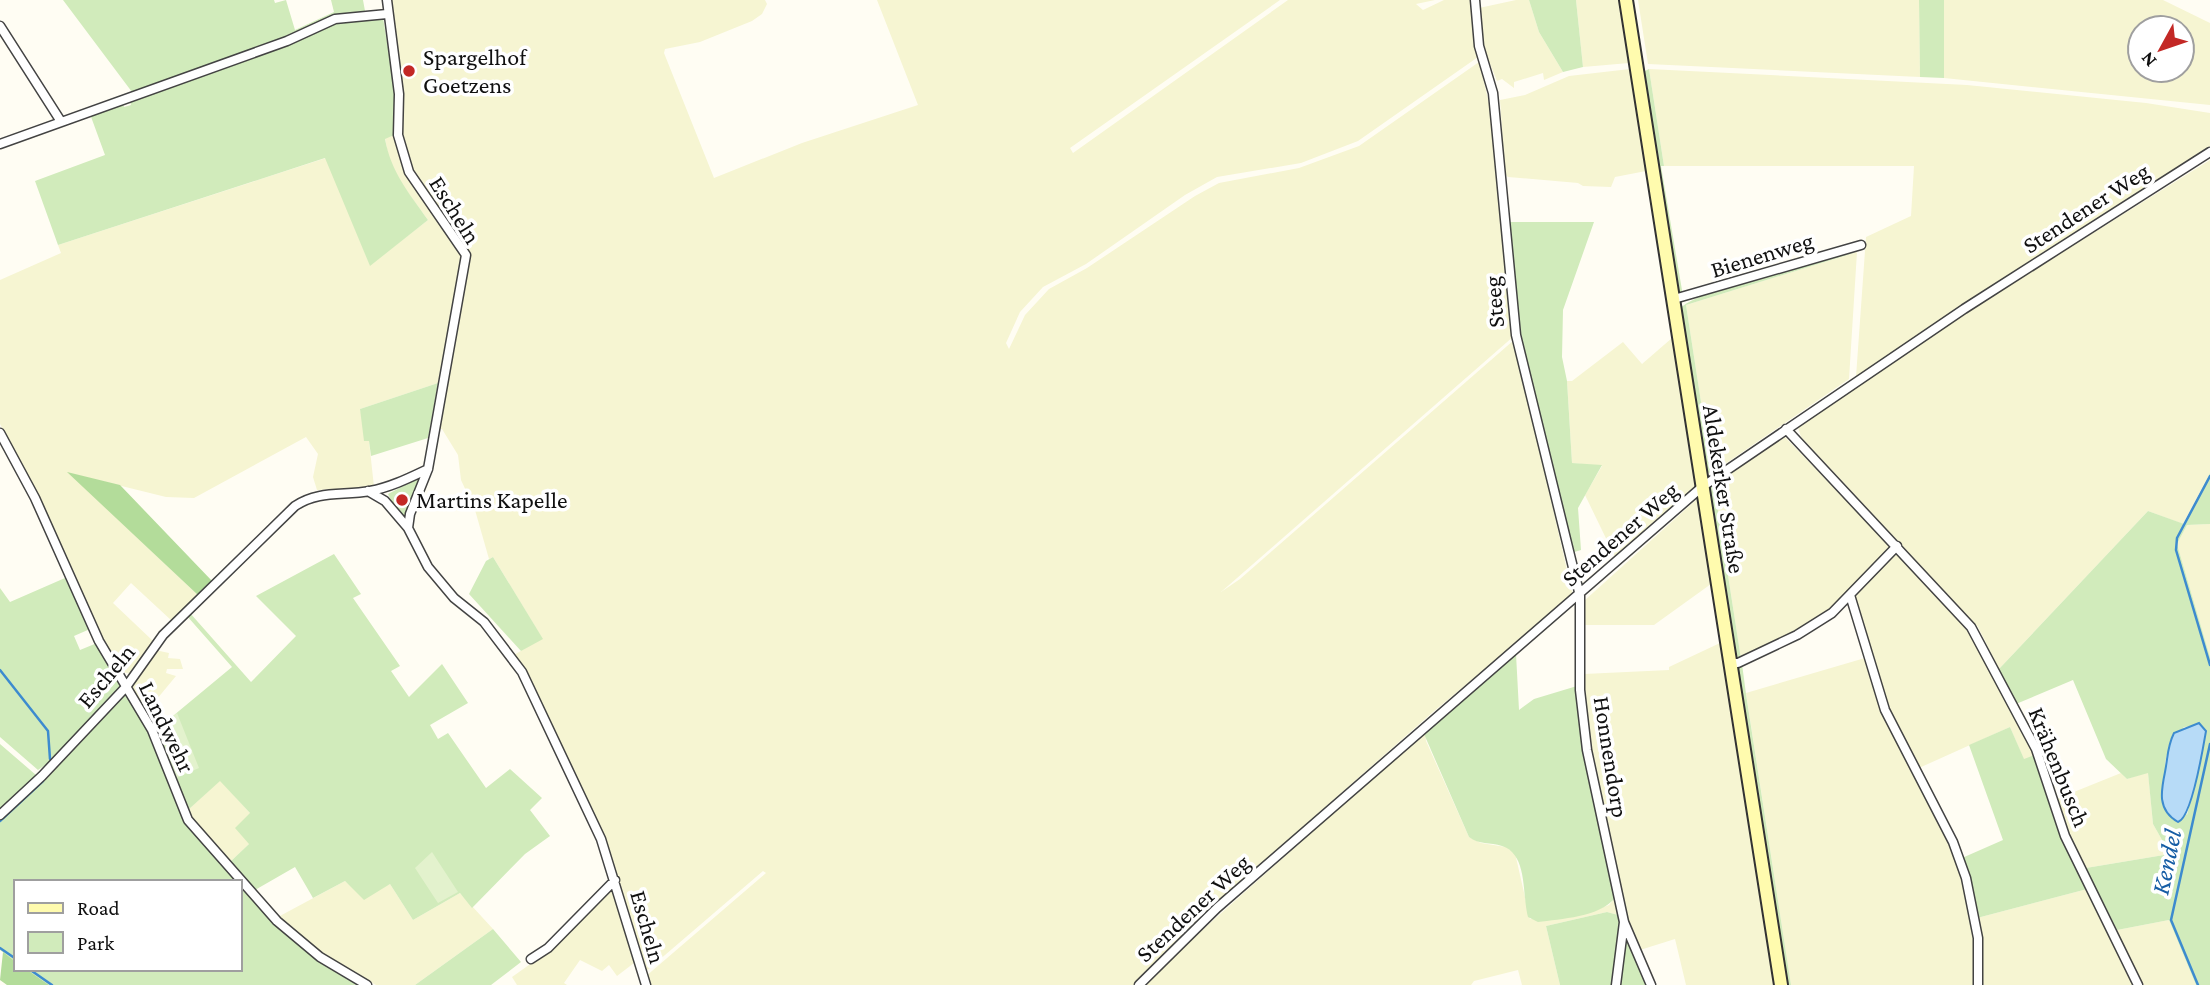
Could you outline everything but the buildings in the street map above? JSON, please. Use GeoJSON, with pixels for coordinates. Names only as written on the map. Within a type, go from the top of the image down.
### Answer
{"type":"FeatureCollection","features":[{"type":"Feature","properties":{"kind":"street","name":"Escheln"},"geometry":{"type":"LineString","coordinates":[[387,0],[399,94],[398,135],[409,172],[466,255],[428,470],[410,514],[408,528]]}},
{"type":"Feature","properties":{"kind":"street","name":"Steeg"},"geometry":{"type":"LineString","coordinates":[[1475,0],[1479,46],[1493,93],[1516,335],[1580,596]]}},
{"type":"Feature","properties":{"kind":"street","name":"Aldekerker Straße"},"geometry":{"type":"LineString","coordinates":[[1626,0],[1781,985]]}},
{"type":"Feature","properties":{"kind":"street"},"geometry":{"type":"LineString","coordinates":[[0,144],[287,41],[335,19],[387,14]]}},
{"type":"Feature","properties":{"kind":"street"},"geometry":{"type":"LineString","coordinates":[[0,26],[61,120]]}},
{"type":"Feature","properties":{"kind":"street","name":"Stendener Weg"},"geometry":{"type":"LineString","coordinates":[[1139,985],[1217,908],[1418,731],[1580,596],[1702,487],[1964,309],[2210,152]]}},
{"type":"Feature","properties":{"kind":"street","name":"Bienenweg"},"geometry":{"type":"LineString","coordinates":[[1674,299],[1861,245]]}},
{"type":"Feature","properties":{"kind":"street","name":"Krähenbusch"},"geometry":{"type":"LineString","coordinates":[[1786,429],[1972,626],[2036,749],[2065,836],[2116,934],[2138,985]]}},
{"type":"Feature","properties":{"kind":"street","name":"Landwehr"},"geometry":{"type":"LineString","coordinates":[[0,433],[34,498],[94,630],[152,730],[188,820],[241,880]]}},
{"type":"Feature","properties":{"kind":"street","name":"Escheln"},"geometry":{"type":"LineString","coordinates":[[0,815],[42,776],[126,687],[163,635],[295,506],[311,495],[368,491],[395,485],[428,470]]}},
{"type":"Feature","properties":{"kind":"street","name":"Escheln"},"geometry":{"type":"LineString","coordinates":[[368,491],[385,501],[408,528],[428,567],[454,598],[484,622],[522,672],[601,839],[646,985]]}},
{"type":"Feature","properties":{"kind":"street"},"geometry":{"type":"LineString","coordinates":[[1730,663],[1738,663],[1797,635],[1832,613],[1897,546]]}},
{"type":"Feature","properties":{"kind":"street"},"geometry":{"type":"LineString","coordinates":[[1850,595],[1885,710],[1953,842],[1966,878],[1978,938],[1979,984]]}},
{"type":"Feature","properties":{"kind":"street","name":"Honnendorp"},"geometry":{"type":"LineString","coordinates":[[1580,596],[1580,690],[1587,750],[1624,922],[1651,985]]}},
{"type":"Feature","properties":{"kind":"street","name":"Escheln"},"geometry":{"type":"LineString","coordinates":[[531,959],[548,948],[615,880]]}},
{"type":"Feature","properties":{"kind":"street","name":"Landwehr"},"geometry":{"type":"LineString","coordinates":[[242,881],[277,921],[320,957],[368,985]]}},
{"type":"Feature","properties":{"kind":"street","name":"Honnendorp"},"geometry":{"type":"LineString","coordinates":[[1616,985],[1624,922]]}},
{"type":"Feature","properties":{"kind":"green space"},"geometry":{"type":"Polygon","coordinates":[[[63,0],[274,0],[275,3],[286,0],[295,30],[334,12],[331,0],[363,0],[365,11],[381,10],[285,38],[132,92],[63,0]]]}},
{"type":"Feature","properties":{"kind":"green space"},"geometry":{"type":"Polygon","coordinates":[[[390,0],[765,0],[767,4],[762,14],[752,21],[700,42],[665,49],[664,53],[714,178],[802,143],[918,105],[877,0],[1280,0],[1070,148],[1073,153],[1288,0],[1435,0],[1416,4],[1423,10],[1444,0],[1471,0],[1478,57],[1358,141],[1301,163],[1217,177],[1185,195],[1086,264],[1043,287],[1020,312],[1006,343],[1009,349],[1025,315],[1049,289],[1087,268],[1195,196],[1219,183],[1299,168],[1359,146],[1479,62],[1493,119],[1496,173],[1514,336],[1221,592],[1240,579],[1514,340],[1573,596],[1433,712],[1188,928],[1134,985],[650,985],[645,977],[766,873],[763,871],[644,973],[605,839],[525,669],[514,655],[542,638],[493,557],[489,559],[475,510],[461,480],[458,455],[442,429],[438,429],[470,255],[409,165],[402,138],[403,94],[390,0]]]}},
{"type":"Feature","properties":{"kind":"green space"},"geometry":{"type":"Polygon","coordinates":[[[1529,0],[1539,32],[1563,72],[1544,80],[1543,73],[1514,82],[1514,88],[1502,79],[1497,81],[1482,44],[1479,8],[1529,0]]]}},
{"type":"Feature","properties":{"kind":"green space"},"geometry":{"type":"Polygon","coordinates":[[[1529,0],[1576,0],[1583,67],[1563,72],[1539,32],[1529,0]]]}},
{"type":"Feature","properties":{"kind":"green space"},"geometry":{"type":"Polygon","coordinates":[[[1576,0],[1619,0],[1629,63],[1583,67],[1576,0]]]}},
{"type":"Feature","properties":{"kind":"green space"},"geometry":{"type":"Polygon","coordinates":[[[1638,0],[1919,0],[1920,77],[1648,64],[1638,0]]]}},
{"type":"Feature","properties":{"kind":"green space"},"geometry":{"type":"Polygon","coordinates":[[[1919,0],[1944,0],[1944,78],[1920,77],[1919,0]]]}},
{"type":"Feature","properties":{"kind":"green space"},"geometry":{"type":"Polygon","coordinates":[[[1944,0],[2163,0],[2192,14],[2126,14],[2126,84],[2196,84],[2196,16],[2210,23],[2210,105],[1944,78],[1944,0]]]}},
{"type":"Feature","properties":{"kind":"green space"},"geometry":{"type":"Polygon","coordinates":[[[383,18],[396,96],[394,135],[385,139],[396,172],[428,220],[370,266],[325,158],[58,245],[35,181],[105,155],[90,114],[122,102],[124,107],[131,105],[129,99],[337,21],[383,18]]]}},
{"type":"Feature","properties":{"kind":"green space"},"geometry":{"type":"Polygon","coordinates":[[[1630,69],[1646,171],[1615,177],[1611,187],[1508,177],[1505,174],[1500,100],[1525,95],[1569,76],[1630,69]]]}},
{"type":"Feature","properties":{"kind":"green space"},"geometry":{"type":"Polygon","coordinates":[[[1649,69],[1967,85],[2146,103],[2210,113],[2210,146],[1980,293],[1856,377],[1866,237],[1911,216],[1914,166],[1664,166],[1649,69]]]}},
{"type":"Feature","properties":{"kind":"green space"},"geometry":{"type":"Polygon","coordinates":[[[1649,69],[1664,166],[1661,166],[1683,296],[1676,293],[1641,73],[1649,69]]]}},
{"type":"Feature","properties":{"kind":"green space"},"geometry":{"type":"Polygon","coordinates":[[[394,135],[413,187],[462,256],[438,383],[360,409],[369,441],[374,487],[317,490],[313,477],[318,454],[306,437],[194,498],[166,497],[69,473],[199,596],[172,621],[131,583],[113,603],[153,641],[130,674],[124,672],[117,666],[103,639],[28,475],[0,424],[0,280],[61,253],[58,245],[326,158],[370,265],[428,220],[398,179],[389,160],[385,138],[394,135]]]}},
{"type":"Feature","properties":{"kind":"green space"},"geometry":{"type":"Polygon","coordinates":[[[2210,160],[2210,473],[2183,524],[2148,511],[1999,669],[1978,627],[1801,437],[1798,427],[1986,300],[2210,160]]]}},
{"type":"Feature","properties":{"kind":"green space"},"geometry":{"type":"Polygon","coordinates":[[[1510,222],[1594,222],[1563,310],[1562,357],[1567,381],[1572,463],[1602,465],[1578,508],[1581,550],[1571,553],[1519,329],[1510,222]]]}},
{"type":"Feature","properties":{"kind":"green space"},"geometry":{"type":"Polygon","coordinates":[[[1857,252],[1849,379],[1712,473],[1686,305],[1857,252]]]}},
{"type":"Feature","properties":{"kind":"green space"},"geometry":{"type":"Polygon","coordinates":[[[1857,252],[1686,305],[1712,473],[1704,472],[1679,309],[1693,300],[1713,291],[1737,283],[1857,252]]]}},
{"type":"Feature","properties":{"kind":"green space"},"geometry":{"type":"Polygon","coordinates":[[[1672,338],[1696,487],[1616,559],[1585,495],[1602,466],[1572,463],[1567,381],[1572,381],[1623,342],[1642,364],[1672,338]]]}},
{"type":"Feature","properties":{"kind":"green space"},"geometry":{"type":"Polygon","coordinates":[[[438,383],[428,438],[371,456],[369,441],[364,441],[360,409],[438,383]]]}},
{"type":"Feature","properties":{"kind":"green space"},"geometry":{"type":"Polygon","coordinates":[[[1784,436],[1890,546],[1831,611],[1796,633],[1741,659],[1714,485],[1784,436]]]}},
{"type":"Feature","properties":{"kind":"green space"},"geometry":{"type":"Polygon","coordinates":[[[67,472],[120,485],[213,582],[199,596],[67,472]]]}},
{"type":"Feature","properties":{"kind":"green space"},"geometry":{"type":"Polygon","coordinates":[[[2210,473],[2210,524],[2187,525],[2177,544],[2210,657],[2210,985],[2196,985],[2169,920],[2117,930],[2086,868],[2170,854],[2153,824],[2148,773],[2127,779],[2106,759],[2073,680],[2016,704],[1999,669],[2148,511],[2184,524],[2210,473]],[[2194,726],[2184,727],[2168,751],[2166,771],[2187,815],[2200,763],[2194,726]]]}},
{"type":"Feature","properties":{"kind":"green space"},"geometry":{"type":"Polygon","coordinates":[[[417,479],[419,481],[406,519],[396,510],[388,494],[417,479]]]}},
{"type":"Feature","properties":{"kind":"green space"},"geometry":{"type":"Polygon","coordinates":[[[1714,485],[1741,659],[1736,660],[1709,489],[1714,485]]]}},
{"type":"Feature","properties":{"kind":"green space"},"geometry":{"type":"Polygon","coordinates":[[[1697,499],[1711,584],[1654,625],[1584,625],[1584,601],[1697,499]]]}},
{"type":"Feature","properties":{"kind":"green space"},"geometry":{"type":"Polygon","coordinates":[[[2210,524],[2210,657],[2177,544],[2187,525],[2210,524]]]}},
{"type":"Feature","properties":{"kind":"green space"},"geometry":{"type":"Polygon","coordinates":[[[1895,552],[1965,626],[2035,755],[2024,760],[2010,727],[1919,768],[1889,710],[1863,635],[1853,595],[1895,552]]]}},
{"type":"Feature","properties":{"kind":"green space"},"geometry":{"type":"Polygon","coordinates":[[[334,554],[361,594],[353,598],[400,666],[391,671],[409,697],[442,664],[468,703],[430,725],[438,739],[448,733],[486,788],[510,769],[542,798],[530,810],[550,836],[525,854],[472,908],[460,893],[413,920],[390,884],[364,900],[345,881],[313,898],[295,867],[255,890],[230,862],[249,844],[235,828],[250,813],[220,781],[188,810],[156,730],[232,667],[187,616],[190,613],[251,682],[296,636],[256,596],[334,554]]]}},
{"type":"Feature","properties":{"kind":"green space"},"geometry":{"type":"Polygon","coordinates":[[[493,557],[543,639],[521,651],[469,594],[486,561],[493,557]]]}},
{"type":"Feature","properties":{"kind":"green space"},"geometry":{"type":"Polygon","coordinates":[[[65,578],[90,629],[74,636],[80,650],[97,643],[122,687],[51,761],[38,770],[0,737],[0,588],[10,602],[65,578]]]}},
{"type":"Feature","properties":{"kind":"green space"},"geometry":{"type":"Polygon","coordinates":[[[1720,643],[1774,985],[1686,985],[1675,939],[1640,950],[1625,914],[1589,745],[1584,674],[1669,670],[1669,667],[1720,643]]]}},
{"type":"Feature","properties":{"kind":"green space"},"geometry":{"type":"Polygon","coordinates":[[[155,650],[169,653],[168,658],[180,659],[183,669],[167,669],[166,673],[176,676],[147,711],[131,687],[155,650]]]}},
{"type":"Feature","properties":{"kind":"green space"},"geometry":{"type":"Polygon","coordinates":[[[1516,654],[1519,710],[1534,699],[1577,686],[1583,752],[1615,898],[1600,909],[1579,916],[1538,922],[1528,917],[1520,866],[1516,857],[1502,846],[1469,837],[1424,734],[1438,719],[1516,654]]]}},
{"type":"Feature","properties":{"kind":"green space"},"geometry":{"type":"Polygon","coordinates":[[[1865,658],[1884,712],[1950,844],[1962,875],[1975,939],[1977,985],[1791,985],[1746,693],[1865,658]]]}},
{"type":"Feature","properties":{"kind":"green space"},"geometry":{"type":"Polygon","coordinates":[[[1742,664],[1791,985],[1786,985],[1737,665],[1742,664]]]}},
{"type":"Feature","properties":{"kind":"green space"},"geometry":{"type":"Polygon","coordinates":[[[127,693],[150,733],[186,821],[236,880],[14,880],[14,960],[0,950],[0,818],[48,777],[127,693]]]}},
{"type":"Feature","properties":{"kind":"green space"},"geometry":{"type":"Polygon","coordinates":[[[177,713],[199,768],[176,778],[157,730],[177,713]]]}},
{"type":"Feature","properties":{"kind":"green space"},"geometry":{"type":"Polygon","coordinates":[[[2010,727],[2024,759],[2035,755],[2062,838],[2091,888],[1977,918],[1962,858],[2003,840],[1969,745],[2010,727]]]}},
{"type":"Feature","properties":{"kind":"green space"},"geometry":{"type":"Polygon","coordinates":[[[1425,731],[1426,741],[1469,837],[1481,843],[1506,847],[1515,853],[1530,919],[1595,910],[1609,905],[1615,898],[1620,922],[1618,915],[1607,912],[1546,926],[1560,985],[1522,985],[1518,970],[1474,981],[1471,985],[1146,985],[1180,950],[1425,731]]]}},
{"type":"Feature","properties":{"kind":"green space"},"geometry":{"type":"Polygon","coordinates":[[[0,744],[36,775],[0,811],[0,744]]]}},
{"type":"Feature","properties":{"kind":"green space"},"geometry":{"type":"Polygon","coordinates":[[[2148,772],[2153,824],[2170,854],[2086,868],[2067,836],[2054,800],[2121,773],[2127,779],[2148,772]]]}},
{"type":"Feature","properties":{"kind":"green space"},"geometry":{"type":"Polygon","coordinates":[[[220,780],[250,813],[249,844],[230,862],[191,819],[188,810],[220,780]]]}},
{"type":"Feature","properties":{"kind":"green space"},"geometry":{"type":"Polygon","coordinates":[[[432,852],[458,892],[438,903],[415,868],[432,852]]]}},
{"type":"Feature","properties":{"kind":"green space"},"geometry":{"type":"Polygon","coordinates":[[[345,881],[361,895],[390,884],[413,920],[460,893],[493,929],[415,985],[376,985],[321,953],[278,917],[345,881]]]}},
{"type":"Feature","properties":{"kind":"green space"},"geometry":{"type":"Polygon","coordinates":[[[613,884],[634,963],[617,976],[609,965],[602,971],[580,960],[564,983],[567,985],[517,985],[512,977],[550,950],[613,884]]]}},
{"type":"Feature","properties":{"kind":"green space"},"geometry":{"type":"Polygon","coordinates":[[[242,886],[276,925],[362,985],[49,985],[29,971],[242,971],[242,886]]]}},
{"type":"Feature","properties":{"kind":"green space"},"geometry":{"type":"Polygon","coordinates":[[[2091,888],[2135,985],[1983,985],[1977,918],[2091,888]]]}},
{"type":"Feature","properties":{"kind":"green space"},"geometry":{"type":"Polygon","coordinates":[[[1607,912],[1618,915],[1620,922],[1614,985],[1560,985],[1546,926],[1607,912]]]}},
{"type":"Feature","properties":{"kind":"green space"},"geometry":{"type":"Polygon","coordinates":[[[2169,920],[2196,985],[2141,985],[2117,930],[2169,920]]]}},
{"type":"Feature","properties":{"kind":"green space"},"geometry":{"type":"Polygon","coordinates":[[[493,929],[521,962],[491,985],[415,985],[493,929]]]}},
{"type":"Feature","properties":{"kind":"green space"},"geometry":{"type":"Polygon","coordinates":[[[1624,931],[1646,985],[1619,985],[1624,931]]]}},
{"type":"Feature","properties":{"kind":"green space"},"geometry":{"type":"Polygon","coordinates":[[[3,952],[14,960],[14,971],[29,971],[49,985],[7,985],[0,980],[3,952]]]}},
{"type":"Feature","properties":{"kind":"water"},"geometry":{"type":"Polygon","coordinates":[[[2199,723],[2206,731],[2200,766],[2188,808],[2178,822],[2167,812],[2162,800],[2169,748],[2174,733],[2199,723]]]}},
{"type":"Feature","properties":{"kind":"waterway","name":"Kendel"},"geometry":{"type":"LineString","coordinates":[[2210,476],[2177,538],[2176,550],[2210,665]]}},
{"type":"Feature","properties":{"kind":"waterway"},"geometry":{"type":"LineString","coordinates":[[0,670],[48,731],[50,759]]}},
{"type":"Feature","properties":{"kind":"waterway","name":"Kendel"},"geometry":{"type":"LineString","coordinates":[[2198,985],[2171,920],[2210,744]]}},
{"type":"Feature","properties":{"kind":"waterway"},"geometry":{"type":"LineString","coordinates":[[0,821],[43,781]]}},
{"type":"Feature","properties":{"kind":"waterway"},"geometry":{"type":"LineString","coordinates":[[0,948],[14,958]]}},
{"type":"Feature","properties":{"kind":"waterway"},"geometry":{"type":"LineString","coordinates":[[32,971],[52,985]]}},
{"type":"Feature","properties":{"kind":"place","name":"Spargelhof Goetzens"},"geometry":{"type":"Point","coordinates":[409,71]}},
{"type":"Feature","properties":{"kind":"place","name":"Martins Kapelle"},"geometry":{"type":"Point","coordinates":[402,500]}}]}
